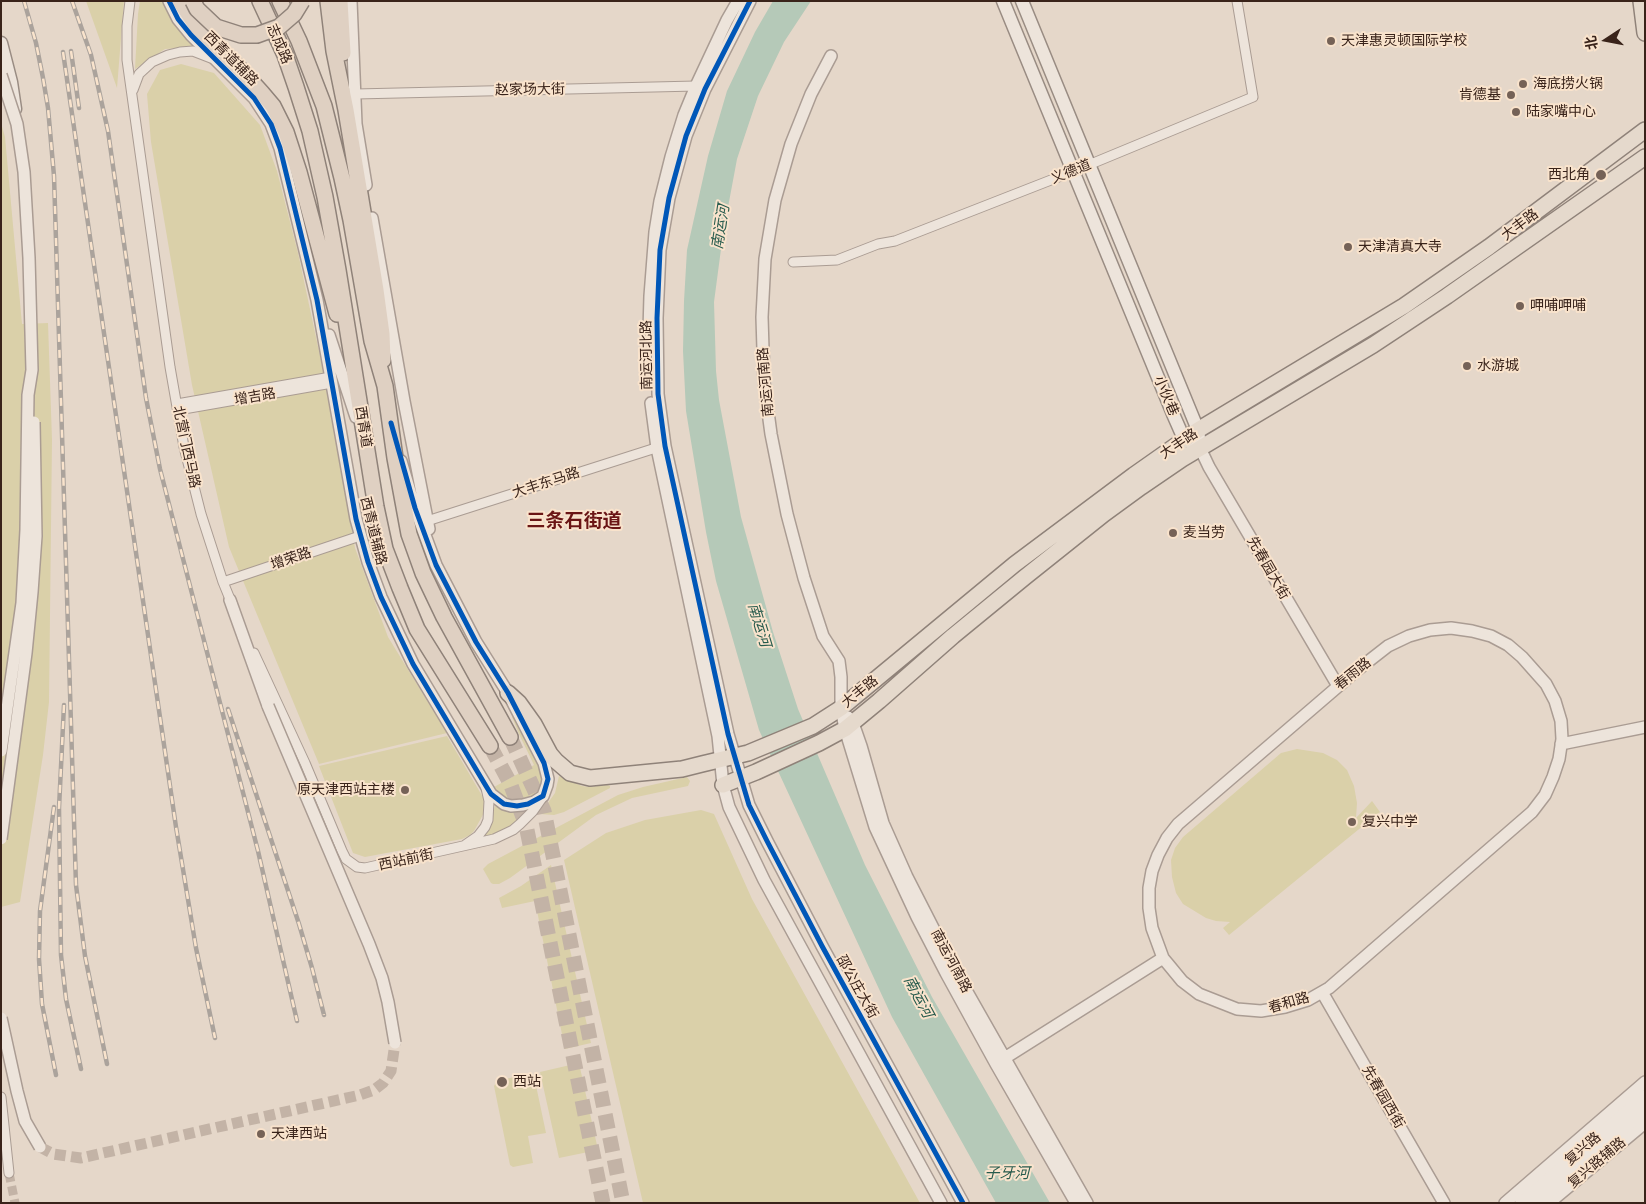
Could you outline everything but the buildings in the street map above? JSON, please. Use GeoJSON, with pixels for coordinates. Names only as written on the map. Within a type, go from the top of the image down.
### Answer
{"type":"FeatureCollection","features":[{"type":"Feature","properties":{"kind":"highway"},"geometry":{"type":"LineString","coordinates":[[180,1],[197,27],[242,71],[272,106],[291,143],[356,384]]}},
{"type":"Feature","properties":{"kind":"highway"},"geometry":{"type":"LineString","coordinates":[[193,1],[197,9],[216,27],[241,35],[257,35],[279,27],[294,14],[302,1]]}},
{"type":"Feature","properties":{"kind":"highway","name":"志成路"},"geometry":{"type":"LineString","coordinates":[[260,1],[285,55],[296,87]]}},
{"type":"Feature","properties":{"kind":"highway","name":"西青道"},"geometry":{"type":"LineString","coordinates":[[280,1],[299,41],[324,106],[342,178],[372,341],[385,386],[395,458],[409,534],[423,573],[444,617],[510,737]]}},
{"type":"Feature","properties":{"kind":"highway"},"geometry":{"type":"LineString","coordinates":[[328,1],[334,51],[346,110],[373,272],[382,334],[385,386]]}},
{"type":"Feature","properties":{"kind":"highway"},"geometry":{"type":"LineString","coordinates":[[340,1],[346,110]]}},
{"type":"Feature","properties":{"kind":"highway","name":"西青道"},"geometry":{"type":"LineString","coordinates":[[296,87],[310,131],[325,197],[365,443],[385,549],[417,628],[490,746]]}},
{"type":"Feature","properties":{"kind":"main road","name":"小伙巷"},"geometry":{"type":"LineString","coordinates":[[1003,1],[1184,439]]}},
{"type":"Feature","properties":{"kind":"main road","name":"小伙巷"},"geometry":{"type":"LineString","coordinates":[[1022,1],[1198,430],[1200,448]]}},
{"type":"Feature","properties":{"kind":"main road"},"geometry":{"type":"LineString","coordinates":[[1641,1],[1645,33]]}},
{"type":"Feature","properties":{"kind":"main road"},"geometry":{"type":"LineString","coordinates":[[1,43],[11,82],[17,124]]}},
{"type":"Feature","properties":{"kind":"main road","name":"大丰路"},"geometry":{"type":"LineString","coordinates":[[727,758],[758,749],[813,726],[841,708],[1015,564],[1184,439],[1404,306],[1496,242],[1645,130]]}},
{"type":"Feature","properties":{"kind":"main road","name":"大丰路"},"geometry":{"type":"LineString","coordinates":[[723,784],[819,743],[849,726],[1025,577],[1141,487],[1200,448],[1381,340],[1645,157]]}},
{"type":"Feature","properties":{"kind":"main road"},"geometry":{"type":"LineString","coordinates":[[1184,439],[1200,448]]}},
{"type":"Feature","properties":{"kind":"main road"},"geometry":{"type":"LineString","coordinates":[[1015,564],[1025,577]]}},
{"type":"Feature","properties":{"kind":"main road"},"geometry":{"type":"LineString","coordinates":[[508,693],[519,703],[534,724],[550,754],[570,773],[583,777],[598,778],[682,769],[727,758]]}},
{"type":"Feature","properties":{"kind":"main road","name":"复兴路"},"geometry":{"type":"LineString","coordinates":[[1521,1203],[1645,1096]]}},
{"type":"Feature","properties":{"kind":"main road","name":"复兴路"},"geometry":{"type":"LineString","coordinates":[[1536,1203],[1645,1110]]}},
{"type":"Feature","properties":{"kind":"street","name":"北营门西马路"},"geometry":{"type":"LineString","coordinates":[[130,1],[127,26],[127,60],[177,407],[184,447],[201,514],[230,600],[305,763],[342,851],[351,863]]}},
{"type":"Feature","properties":{"kind":"street","name":"西青道辅路"},"geometry":{"type":"LineString","coordinates":[[169,1],[178,19],[215,60],[254,98],[271,124],[280,148],[317,300],[360,536],[381,597],[397,632],[413,664],[486,786],[497,800],[511,806],[528,804],[543,796]]}},
{"type":"Feature","properties":{"kind":"street"},"geometry":{"type":"LineString","coordinates":[[352,1],[356,124],[404,401],[427,521],[450,590]]}},
{"type":"Feature","properties":{"kind":"street","name":"南运河北路"},"geometry":{"type":"LineString","coordinates":[[723,784],[727,758],[661,447],[657,368],[657,318],[660,250],[669,198],[700,87],[727,20],[738,1]]}},
{"type":"Feature","properties":{"kind":"street","name":"南运河北路"},"geometry":{"type":"LineString","coordinates":[[700,87],[750,1]]}},
{"type":"Feature","properties":{"kind":"street","name":"义德道"},"geometry":{"type":"LineString","coordinates":[[793,262],[837,260],[878,244],[894,242],[1074,171],[1253,97],[1236,1]]}},
{"type":"Feature","properties":{"kind":"street"},"geometry":{"type":"LineString","coordinates":[[132,93],[139,74],[152,62],[168,55],[193,51],[215,60]]}},
{"type":"Feature","properties":{"kind":"street","name":"南运河南路"},"geometry":{"type":"LineString","coordinates":[[831,56],[811,94],[791,144],[775,200],[765,259],[762,317],[764,382],[787,514],[804,578],[823,636],[839,661],[841,708],[883,823],[907,877],[1000,1061],[1076,1203]]}},
{"type":"Feature","properties":{"kind":"street"},"geometry":{"type":"LineString","coordinates":[[1,75],[17,124],[25,191],[29,258],[36,495],[34,565],[26,653],[1,839]]}},
{"type":"Feature","properties":{"kind":"street","name":"赵家场大街"},"geometry":{"type":"LineString","coordinates":[[356,94],[700,87]]}},
{"type":"Feature","properties":{"kind":"street"},"geometry":{"type":"LineString","coordinates":[[317,300],[365,443]]}},
{"type":"Feature","properties":{"kind":"street"},"geometry":{"type":"LineString","coordinates":[[1,751],[22,603],[26,530],[28,404],[32,370]]}},
{"type":"Feature","properties":{"kind":"street","name":"增吉路"},"geometry":{"type":"LineString","coordinates":[[177,407],[331,380]]}},
{"type":"Feature","properties":{"kind":"street"},"geometry":{"type":"LineString","coordinates":[[390,423],[414,508],[426,542],[476,642],[508,693],[544,763],[548,779],[543,796]]}},
{"type":"Feature","properties":{"kind":"street","name":"大丰东马路"},"geometry":{"type":"LineString","coordinates":[[427,521],[661,447]]}},
{"type":"Feature","properties":{"kind":"street","name":"先春园大街"},"geometry":{"type":"LineString","coordinates":[[1200,448],[1209,467],[1338,686]]}},
{"type":"Feature","properties":{"kind":"street","name":"增荣路"},"geometry":{"type":"LineString","coordinates":[[223,582],[360,536]]}},
{"type":"Feature","properties":{"kind":"street"},"geometry":{"type":"LineString","coordinates":[[230,600],[268,706],[382,978],[395,1044]]}},
{"type":"Feature","properties":{"kind":"street","name":"春雨路"},"geometry":{"type":"LineString","coordinates":[[1164,958],[1152,928],[1149,888],[1155,863],[1167,838],[1178,824],[1338,686],[1388,646],[1409,636],[1430,630],[1451,628],[1472,630],[1491,636],[1508,645],[1522,656],[1546,684],[1554,701],[1561,721],[1562,744],[1559,759]]}},
{"type":"Feature","properties":{"kind":"street"},"geometry":{"type":"LineString","coordinates":[[1562,744],[1645,727]]}},
{"type":"Feature","properties":{"kind":"street","name":"南运河北路"},"geometry":{"type":"LineString","coordinates":[[727,758],[740,778]]}},
{"type":"Feature","properties":{"kind":"street","name":"春和路"},"geometry":{"type":"LineString","coordinates":[[1164,958],[1182,981],[1199,994],[1238,1009],[1261,1011],[1285,1007],[1308,1000],[1336,981],[1532,812],[1545,795],[1559,759]]}},
{"type":"Feature","properties":{"kind":"street","name":"邵公庄大街"},"geometry":{"type":"LineString","coordinates":[[740,778],[766,842],[963,1203]]}},
{"type":"Feature","properties":{"kind":"street"},"geometry":{"type":"LineString","coordinates":[[723,784],[729,807],[764,880],[941,1203]]}},
{"type":"Feature","properties":{"kind":"street"},"geometry":{"type":"LineString","coordinates":[[461,848],[478,836],[488,820],[489,801],[486,786]]}},
{"type":"Feature","properties":{"kind":"street","name":"西站前街"},"geometry":{"type":"LineString","coordinates":[[351,863],[365,868],[461,848],[494,839],[514,830],[533,811],[543,796]]}},
{"type":"Feature","properties":{"kind":"street"},"geometry":{"type":"LineString","coordinates":[[1000,1061],[1164,958]]}},
{"type":"Feature","properties":{"kind":"street","name":"先春园西街"},"geometry":{"type":"LineString","coordinates":[[1322,992],[1444,1203]]}},
{"type":"Feature","properties":{"kind":"street"},"geometry":{"type":"LineString","coordinates":[[1,1018],[25,1121],[40,1147]]}},
{"type":"Feature","properties":{"kind":"street","name":"南运河南路"},"geometry":{"type":"LineString","coordinates":[[1000,1061],[1087,1203]]}},
{"type":"Feature","properties":{"kind":"street"},"geometry":{"type":"LineString","coordinates":[[1505,1203],[1645,1082]]}},
{"type":"Feature","properties":{"kind":"street"},"geometry":{"type":"LineString","coordinates":[[1,1097],[8,1173]]}},
{"type":"Feature","properties":{"kind":"street","name":"复兴路辅路"},"geometry":{"type":"LineString","coordinates":[[1550,1203],[1645,1123]]}},
{"type":"Feature","properties":{"kind":"shaded area"},"geometry":{"type":"Polygon","coordinates":[[[86,1],[124,1],[117,88],[86,1]]]}},
{"type":"Feature","properties":{"kind":"shaded area"},"geometry":{"type":"Polygon","coordinates":[[[140,1],[164,1],[170,17],[196,47],[165,49],[135,69],[140,1]]]}},
{"type":"Feature","properties":{"kind":"shaded area"},"geometry":{"type":"Polygon","coordinates":[[[181,64],[214,73],[260,125],[277,171],[298,253],[320,356],[355,548],[388,637],[447,733],[319,764],[229,547],[192,385],[151,142],[147,94],[160,70],[181,64]]]}},
{"type":"Feature","properties":{"kind":"shaded area"},"geometry":{"type":"Polygon","coordinates":[[[1,123],[5,137],[22,324],[48,323],[52,440],[49,702],[43,755],[20,902],[1,907],[1,123]]]}},
{"type":"Feature","properties":{"kind":"shaded area"},"geometry":{"type":"Polygon","coordinates":[[[514,716],[539,764],[542,779],[539,788],[533,796],[529,799],[514,802],[504,798],[494,787],[534,765],[512,717],[514,716]]]}},
{"type":"Feature","properties":{"kind":"shaded area"},"geometry":{"type":"Polygon","coordinates":[[[447,736],[484,799],[485,811],[474,831],[462,839],[365,857],[353,853],[319,766],[447,736]]]}},
{"type":"Feature","properties":{"kind":"shaded area"},"geometry":{"type":"Polygon","coordinates":[[[1297,749],[1323,753],[1337,760],[1347,770],[1354,786],[1357,803],[1356,818],[1372,801],[1380,812],[1229,935],[1223,928],[1230,922],[1206,918],[1183,904],[1176,893],[1172,877],[1171,860],[1175,848],[1183,837],[1281,753],[1297,749]]]}},
{"type":"Feature","properties":{"kind":"shaded area"},"geometry":{"type":"Polygon","coordinates":[[[559,776],[582,786],[608,785],[610,788],[564,812],[554,815],[540,814],[555,793],[559,776]]]}},
{"type":"Feature","properties":{"kind":"shaded area"},"geometry":{"type":"Polygon","coordinates":[[[687,777],[690,781],[688,786],[632,798],[596,815],[499,884],[491,883],[483,869],[488,864],[618,795],[687,777]]]}},
{"type":"Feature","properties":{"kind":"shaded area"},"geometry":{"type":"Polygon","coordinates":[[[495,806],[511,812],[526,813],[508,828],[479,840],[490,826],[495,806]]]}},
{"type":"Feature","properties":{"kind":"shaded area"},"geometry":{"type":"Polygon","coordinates":[[[701,810],[714,814],[752,899],[920,1203],[643,1203],[564,860],[606,833],[645,820],[701,810]]]}},
{"type":"Feature","properties":{"kind":"shaded area"},"geometry":{"type":"Polygon","coordinates":[[[551,865],[591,1043],[565,1049],[535,901],[502,908],[499,898],[521,886],[551,865]]]}},
{"type":"Feature","properties":{"kind":"shaded area"},"geometry":{"type":"Polygon","coordinates":[[[579,1063],[598,1150],[559,1158],[540,1072],[579,1063]]]}},
{"type":"Feature","properties":{"kind":"shaded area"},"geometry":{"type":"Polygon","coordinates":[[[527,1074],[534,1076],[546,1133],[528,1136],[533,1163],[513,1167],[510,1165],[494,1086],[497,1081],[527,1074]]]}},
{"type":"Feature","properties":{"kind":"water","name":"子牙河"},"geometry":{"type":"Polygon","coordinates":[[[773,1],[811,1],[784,42],[758,96],[737,159],[723,234],[714,302],[716,371],[719,400],[741,517],[773,632],[798,709],[865,865],[932,997],[1050,1203],[996,1203],[892,1017],[759,730],[716,581],[686,411],[683,351],[687,250],[708,156],[727,91],[755,32],[773,1]]]}},
{"type":"Feature","properties":{"kind":"tunnel"},"geometry":{"type":"LineString","coordinates":[[510,737],[544,811],[623,1203]]}},
{"type":"Feature","properties":{"kind":"tunnel"},"geometry":{"type":"LineString","coordinates":[[490,746],[510,783],[526,825],[603,1203]]}},
{"type":"Feature","properties":{"kind":"tunnel"},"geometry":{"type":"LineString","coordinates":[[40,1147],[53,1154],[81,1158],[360,1095],[374,1090],[383,1083],[391,1071],[395,1043]]}},
{"type":"Feature","properties":{"kind":"tunnel"},"geometry":{"type":"LineString","coordinates":[[9,1173],[15,1203]]}},
{"type":"Feature","properties":{"kind":"railway"},"geometry":{"type":"LineString","coordinates":[[24,1],[36,43],[43,78],[48,108],[54,176],[76,885],[85,956],[107,1064]]}},
{"type":"Feature","properties":{"kind":"railway"},"geometry":{"type":"LineString","coordinates":[[72,1],[91,55],[108,131],[146,398],[160,469],[258,851],[297,1021]]}},
{"type":"Feature","properties":{"kind":"railway"},"geometry":{"type":"LineString","coordinates":[[71,51],[79,108]]}},
{"type":"Feature","properties":{"kind":"railway"},"geometry":{"type":"LineString","coordinates":[[63,52],[176,827],[196,948],[215,1038]]}},
{"type":"Feature","properties":{"kind":"railway"},"geometry":{"type":"LineString","coordinates":[[64,705],[59,808],[61,955],[66,999],[81,1069]]}},
{"type":"Feature","properties":{"kind":"railway"},"geometry":{"type":"LineString","coordinates":[[228,709],[299,924],[324,1015]]}},
{"type":"Feature","properties":{"kind":"railway"},"geometry":{"type":"LineString","coordinates":[[54,807],[40,911],[39,959],[42,1004],[56,1075]]}},
{"type":"Feature","properties":{"kind":"cycle path"},"geometry":{"type":"LineString","coordinates":[[169,1],[178,19],[191,35],[254,98],[271,124],[280,148],[317,300],[356,519],[368,562],[381,597],[413,664],[491,794],[504,804],[517,806],[528,804],[543,796],[548,779],[544,763],[508,693],[476,642],[436,565],[415,508],[391,423]]}},
{"type":"Feature","properties":{"kind":"cycle path"},"geometry":{"type":"LineString","coordinates":[[750,1],[705,89],[686,136],[669,198],[660,250],[657,318],[658,394],[665,446],[728,734],[749,805],[822,946],[963,1203]]}},
{"type":"Feature","properties":{"kind":"place","name":"天津惠灵顿国际学校"},"geometry":{"type":"Point","coordinates":[1331,41]}},
{"type":"Feature","properties":{"kind":"place","name":"海底捞火锅"},"geometry":{"type":"Point","coordinates":[1523,84]}},
{"type":"Feature","properties":{"kind":"place","name":"肯德基"},"geometry":{"type":"Point","coordinates":[1511,95]}},
{"type":"Feature","properties":{"kind":"place","name":"陆家嘴中心"},"geometry":{"type":"Point","coordinates":[1516,112]}},
{"type":"Feature","properties":{"kind":"place","name":"西北角"},"geometry":{"type":"Point","coordinates":[1601,175]}},
{"type":"Feature","properties":{"kind":"place","name":"天津清真大寺"},"geometry":{"type":"Point","coordinates":[1348,247]}},
{"type":"Feature","properties":{"kind":"place","name":"呷哺呷哺"},"geometry":{"type":"Point","coordinates":[1520,306]}},
{"type":"Feature","properties":{"kind":"place","name":"水游城"},"geometry":{"type":"Point","coordinates":[1467,366]}},
{"type":"Feature","properties":{"kind":"place","name":"麦当劳"},"geometry":{"type":"Point","coordinates":[1173,533]}},
{"type":"Feature","properties":{"kind":"place","name":"原天津西站主楼"},"geometry":{"type":"Point","coordinates":[405,790]}},
{"type":"Feature","properties":{"kind":"place","name":"复兴中学"},"geometry":{"type":"Point","coordinates":[1352,822]}},
{"type":"Feature","properties":{"kind":"place","name":"西站"},"geometry":{"type":"Point","coordinates":[502,1082]}},
{"type":"Feature","properties":{"kind":"place","name":"天津西站"},"geometry":{"type":"Point","coordinates":[261,1134]}},
{"type":"Feature","properties":{"kind":"district","name":"三条石街道"},"geometry":{"type":"Point","coordinates":[574,522]}},
{"type":"Feature","properties":{"kind":"water label","name":"南运河"},"geometry":{"type":"Point","coordinates":[721,227]}},
{"type":"Feature","properties":{"kind":"water label","name":"南运河"},"geometry":{"type":"Point","coordinates":[759,625]}},
{"type":"Feature","properties":{"kind":"water label","name":"南运河"},"geometry":{"type":"Point","coordinates":[918,997]}}]}
